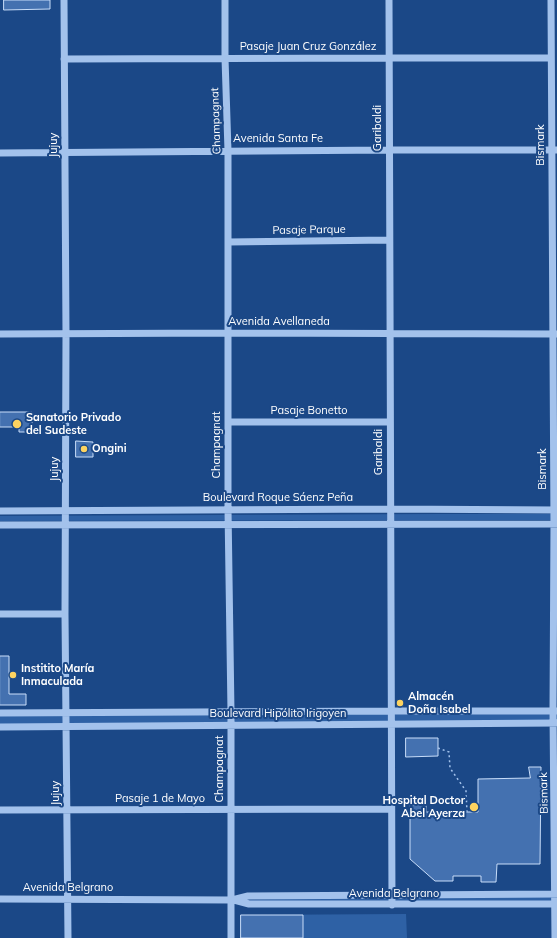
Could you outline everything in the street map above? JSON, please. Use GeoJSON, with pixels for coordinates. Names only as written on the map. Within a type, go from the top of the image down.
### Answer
{"type":"FeatureCollection","features":[{"type":"Feature","properties":{"kind":"street","name":"Jujuy"},"geometry":{"type":"LineString","coordinates":[[64,0],[68,938]]}},
{"type":"Feature","properties":{"kind":"street","name":"Champagnat"},"geometry":{"type":"LineString","coordinates":[[225,0],[228,151],[228,510],[232,726],[231,938]]}},
{"type":"Feature","properties":{"kind":"street","name":"Garibaldi"},"geometry":{"type":"LineString","coordinates":[[389,0],[392,905]]}},
{"type":"Feature","properties":{"kind":"street","name":"Bismark"},"geometry":{"type":"LineString","coordinates":[[551,0],[555,243],[556,938]]}},
{"type":"Feature","properties":{"kind":"street","name":"Pasaje Juan Cruz González"},"geometry":{"type":"LineString","coordinates":[[64,59],[551,58]]}},
{"type":"Feature","properties":{"kind":"street","name":"Avenida Santa Fe"},"geometry":{"type":"LineString","coordinates":[[0,153],[554,150]]}},
{"type":"Feature","properties":{"kind":"street","name":"Pasaje Parque"},"geometry":{"type":"LineString","coordinates":[[228,242],[389,240]]}},
{"type":"Feature","properties":{"kind":"street","name":"Avenida Avellaneda"},"geometry":{"type":"LineString","coordinates":[[0,334],[555,334]]}},
{"type":"Feature","properties":{"kind":"street","name":"Pasaje Bonetto"},"geometry":{"type":"LineString","coordinates":[[228,422],[390,422]]}},
{"type":"Feature","properties":{"kind":"street","name":"Boulevard Roque Sáenz Peña"},"geometry":{"type":"LineString","coordinates":[[0,511],[390,509],[555,510]]}},
{"type":"Feature","properties":{"kind":"street"},"geometry":{"type":"LineString","coordinates":[[0,525],[556,524]]}},
{"type":"Feature","properties":{"kind":"street"},"geometry":{"type":"LineString","coordinates":[[0,614],[66,614]]}},
{"type":"Feature","properties":{"kind":"street","name":"Boulevard Hipólito Irigoyen"},"geometry":{"type":"LineString","coordinates":[[0,713],[555,711]]}},
{"type":"Feature","properties":{"kind":"street","name":"Boulevard Hipólito Irigoyen"},"geometry":{"type":"LineString","coordinates":[[0,727],[555,724]]}},
{"type":"Feature","properties":{"kind":"street","name":"Pasaje 1 de Mayo"},"geometry":{"type":"LineString","coordinates":[[0,810],[391,810]]}},
{"type":"Feature","properties":{"kind":"street","name":"Avenida Belgrano"},"geometry":{"type":"LineString","coordinates":[[232,900],[248,896],[556,894]]}},
{"type":"Feature","properties":{"kind":"street","name":"Avenida Belgrano"},"geometry":{"type":"LineString","coordinates":[[0,899],[68,898],[232,900],[249,904],[556,904]]}},
{"type":"Feature","properties":{"kind":"path"},"geometry":{"type":"LineString","coordinates":[[438,748],[449,752],[450,768],[466,791],[467,812]]}},
{"type":"Feature","properties":{"kind":"shaded area"},"geometry":{"type":"Polygon","coordinates":[[[557,514],[557,520],[0,521],[0,516],[557,514]]]}},
{"type":"Feature","properties":{"kind":"shaded area"},"geometry":{"type":"Polygon","coordinates":[[[557,711],[557,723],[0,727],[0,713],[557,711]]]}},
{"type":"Feature","properties":{"kind":"shaded area"},"geometry":{"type":"Polygon","coordinates":[[[557,894],[557,904],[249,904],[232,900],[557,894]]]}},
{"type":"Feature","properties":{"kind":"shaded area"},"geometry":{"type":"Polygon","coordinates":[[[406,914],[407,938],[241,938],[241,915],[406,914]]]}},
{"type":"Feature","properties":{"kind":"building"},"geometry":{"type":"Polygon","coordinates":[[[4,0],[50,0],[50,9],[4,10],[4,0]]]}},
{"type":"Feature","properties":{"kind":"building"},"geometry":{"type":"Polygon","coordinates":[[[0,412],[32,412],[32,432],[19,432],[19,427],[0,427],[0,412]]]}},
{"type":"Feature","properties":{"kind":"building","name":"Ongini"},"geometry":{"type":"Polygon","coordinates":[[[76,441],[93,442],[93,457],[76,457],[76,441]]]}},
{"type":"Feature","properties":{"kind":"building"},"geometry":{"type":"Polygon","coordinates":[[[0,656],[9,656],[9,694],[26,694],[26,705],[0,705],[0,656]]]}},
{"type":"Feature","properties":{"kind":"building"},"geometry":{"type":"Polygon","coordinates":[[[406,738],[438,738],[438,756],[406,757],[406,738]]]}},
{"type":"Feature","properties":{"kind":"building","name":"Hospital Doctor Abel Ayerza"},"geometry":{"type":"Polygon","coordinates":[[[529,767],[541,767],[540,864],[497,864],[496,882],[481,882],[481,876],[453,876],[453,881],[435,881],[410,859],[410,805],[426,805],[426,812],[478,812],[478,779],[530,778],[529,767]]]}},
{"type":"Feature","properties":{"kind":"building"},"geometry":{"type":"Polygon","coordinates":[[[241,915],[303,915],[303,938],[241,938],[241,915]]]}},
{"type":"Feature","properties":{"kind":"place","name":"Sanatorio Privado del Sudeste"},"geometry":{"type":"Point","coordinates":[17,424]}},
{"type":"Feature","properties":{"kind":"place","name":"Ongini"},"geometry":{"type":"Point","coordinates":[84,449]}},
{"type":"Feature","properties":{"kind":"place","name":"Institito María Inmaculada"},"geometry":{"type":"Point","coordinates":[13,675]}},
{"type":"Feature","properties":{"kind":"place","name":"Almacén Doña Isabel"},"geometry":{"type":"Point","coordinates":[400,703]}},
{"type":"Feature","properties":{"kind":"place","name":"Hospital Doctor Abel Ayerza"},"geometry":{"type":"Point","coordinates":[474,807]}}]}
